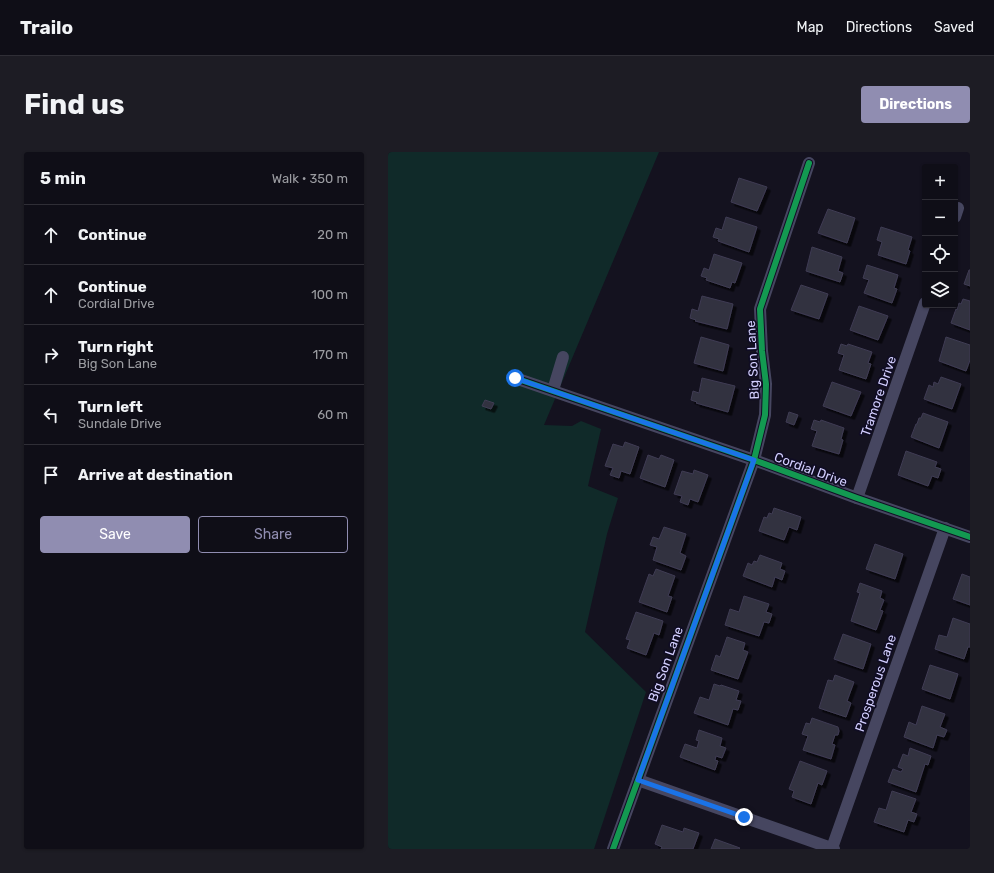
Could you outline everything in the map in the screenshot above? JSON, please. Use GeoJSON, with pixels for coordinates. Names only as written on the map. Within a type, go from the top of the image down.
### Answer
{"type":"FeatureCollection","features":[{"type":"Feature","properties":{"kind":"street","name":"Big Son Lane"},"geometry":{"type":"LineString","coordinates":[[612,849],[754,460],[765,415],[766,384],[762,351],[760,309],[809,163]]}},
{"type":"Feature","properties":{"kind":"street","name":"Tramore Drive"},"geometry":{"type":"LineString","coordinates":[[857,498],[923,308]]}},
{"type":"Feature","properties":{"kind":"street"},"geometry":{"type":"LineString","coordinates":[[553,390],[563,357]]}},
{"type":"Feature","properties":{"kind":"street","name":"Cordial Drive"},"geometry":{"type":"LineString","coordinates":[[515,378],[754,460],[857,498],[970,537]]}},
{"type":"Feature","properties":{"kind":"street","name":"Prosperous Lane"},"geometry":{"type":"LineString","coordinates":[[833,849],[944,528]]}},
{"type":"Feature","properties":{"kind":"street"},"geometry":{"type":"LineString","coordinates":[[638,780],[833,849]]}},
{"type":"Feature","properties":{"kind":"green space"},"geometry":{"type":"Polygon","coordinates":[[[388,152],[659,152],[544,425],[572,426],[581,421],[601,429],[588,486],[618,498],[607,534],[585,632],[646,692],[594,849],[388,849],[388,152]]]}},
{"type":"Feature","properties":{"kind":"building"},"geometry":{"type":"Polygon","coordinates":[[[739,178],[767,187],[757,211],[731,202],[739,178]]]}},
{"type":"Feature","properties":{"kind":"building"},"geometry":{"type":"Polygon","coordinates":[[[828,209],[855,218],[847,243],[818,233],[828,209]]]}},
{"type":"Feature","properties":{"kind":"building"},"geometry":{"type":"Polygon","coordinates":[[[726,217],[757,227],[749,252],[718,241],[719,239],[713,237],[716,228],[722,230],[726,217]]]}},
{"type":"Feature","properties":{"kind":"building"},"geometry":{"type":"Polygon","coordinates":[[[881,227],[912,237],[906,264],[878,255],[882,242],[877,240],[881,227]]]}},
{"type":"Feature","properties":{"kind":"building"},"geometry":{"type":"Polygon","coordinates":[[[812,247],[842,257],[838,271],[843,273],[840,282],[806,271],[812,247]]]}},
{"type":"Feature","properties":{"kind":"building"},"geometry":{"type":"Polygon","coordinates":[[[714,254],[742,263],[735,283],[732,282],[730,288],[706,280],[707,278],[701,276],[704,268],[709,270],[714,254]]]}},
{"type":"Feature","properties":{"kind":"building"},"geometry":{"type":"Polygon","coordinates":[[[867,265],[898,275],[894,288],[897,289],[892,303],[864,293],[869,280],[863,278],[867,265]]]}},
{"type":"Feature","properties":{"kind":"building"},"geometry":{"type":"Polygon","coordinates":[[[970,270],[970,286],[964,284],[970,270]]]}},
{"type":"Feature","properties":{"kind":"building"},"geometry":{"type":"Polygon","coordinates":[[[801,285],[828,294],[819,319],[791,310],[801,285]]]}},
{"type":"Feature","properties":{"kind":"building"},"geometry":{"type":"Polygon","coordinates":[[[702,296],[733,304],[727,329],[695,321],[696,320],[690,318],[692,309],[698,311],[702,296]]]}},
{"type":"Feature","properties":{"kind":"building"},"geometry":{"type":"Polygon","coordinates":[[[963,299],[970,301],[970,330],[951,323],[959,303],[961,304],[963,299]]]}},
{"type":"Feature","properties":{"kind":"building"},"geometry":{"type":"Polygon","coordinates":[[[859,306],[888,316],[878,340],[850,330],[859,306]]]}},
{"type":"Feature","properties":{"kind":"building"},"geometry":{"type":"Polygon","coordinates":[[[701,337],[729,345],[723,371],[694,363],[701,337]]]}},
{"type":"Feature","properties":{"kind":"building"},"geometry":{"type":"Polygon","coordinates":[[[946,337],[970,345],[970,360],[966,371],[939,361],[946,337]]]}},
{"type":"Feature","properties":{"kind":"building"},"geometry":{"type":"Polygon","coordinates":[[[841,344],[847,346],[848,344],[872,352],[868,363],[871,364],[866,379],[839,370],[844,355],[838,353],[841,344]]]}},
{"type":"Feature","properties":{"kind":"building"},"geometry":{"type":"Polygon","coordinates":[[[941,377],[961,384],[952,409],[924,399],[929,385],[933,387],[934,382],[938,384],[941,377]]]}},
{"type":"Feature","properties":{"kind":"building"},"geometry":{"type":"Polygon","coordinates":[[[702,378],[735,386],[728,412],[696,403],[697,402],[691,400],[693,391],[699,393],[702,378]]]}},
{"type":"Feature","properties":{"kind":"building"},"geometry":{"type":"Polygon","coordinates":[[[832,382],[861,392],[851,416],[823,406],[832,382]]]}},
{"type":"Feature","properties":{"kind":"building"},"geometry":{"type":"Polygon","coordinates":[[[485,400],[494,403],[491,409],[482,406],[485,400]]]}},
{"type":"Feature","properties":{"kind":"building"},"geometry":{"type":"Polygon","coordinates":[[[789,412],[798,415],[794,425],[786,422],[789,412]]]}},
{"type":"Feature","properties":{"kind":"building"},"geometry":{"type":"Polygon","coordinates":[[[923,413],[948,422],[939,448],[911,437],[919,418],[921,418],[923,413]]]}},
{"type":"Feature","properties":{"kind":"building"},"geometry":{"type":"Polygon","coordinates":[[[814,420],[820,422],[821,420],[844,428],[841,439],[843,440],[839,454],[812,446],[817,431],[811,429],[814,420]]]}},
{"type":"Feature","properties":{"kind":"building"},"geometry":{"type":"Polygon","coordinates":[[[625,442],[639,447],[630,474],[621,471],[619,478],[610,475],[613,468],[605,466],[613,444],[623,447],[625,442]]]}},
{"type":"Feature","properties":{"kind":"building"},"geometry":{"type":"Polygon","coordinates":[[[906,451],[937,462],[935,467],[941,469],[938,478],[932,476],[928,486],[898,475],[906,451]]]}},
{"type":"Feature","properties":{"kind":"building"},"geometry":{"type":"Polygon","coordinates":[[[648,455],[659,459],[661,455],[674,460],[665,487],[640,478],[648,455]]]}},
{"type":"Feature","properties":{"kind":"building"},"geometry":{"type":"Polygon","coordinates":[[[694,470],[708,475],[698,502],[690,499],[688,505],[680,502],[682,496],[674,494],[682,471],[693,474],[694,470]]]}},
{"type":"Feature","properties":{"kind":"building"},"geometry":{"type":"Polygon","coordinates":[[[774,508],[801,517],[797,530],[789,527],[784,540],[759,531],[764,517],[767,518],[769,513],[772,514],[774,508]]]}},
{"type":"Feature","properties":{"kind":"building"},"geometry":{"type":"Polygon","coordinates":[[[664,527],[686,534],[680,553],[686,556],[681,570],[653,560],[657,547],[650,545],[653,537],[659,539],[664,527]]]}},
{"type":"Feature","properties":{"kind":"building"},"geometry":{"type":"Polygon","coordinates":[[[875,544],[903,554],[895,579],[866,569],[875,544]]]}},
{"type":"Feature","properties":{"kind":"building"},"geometry":{"type":"Polygon","coordinates":[[[760,555],[782,563],[780,569],[785,571],[782,580],[775,577],[772,587],[743,576],[748,563],[752,565],[754,561],[757,562],[760,555]]]}},
{"type":"Feature","properties":{"kind":"building"},"geometry":{"type":"Polygon","coordinates":[[[656,569],[675,576],[668,596],[672,597],[667,612],[639,602],[649,574],[653,576],[656,569]]]}},
{"type":"Feature","properties":{"kind":"building"},"geometry":{"type":"Polygon","coordinates":[[[962,574],[970,577],[970,605],[953,599],[962,574]]]}},
{"type":"Feature","properties":{"kind":"building"},"geometry":{"type":"Polygon","coordinates":[[[860,583],[882,591],[880,598],[884,600],[880,610],[883,611],[876,630],[851,621],[860,593],[857,592],[860,583]]]}},
{"type":"Feature","properties":{"kind":"building"},"geometry":{"type":"Polygon","coordinates":[[[744,596],[769,604],[766,612],[772,614],[769,623],[764,622],[759,636],[725,625],[730,609],[739,612],[744,596]]]}},
{"type":"Feature","properties":{"kind":"building"},"geometry":{"type":"Polygon","coordinates":[[[636,612],[663,621],[659,635],[654,633],[646,655],[627,648],[630,640],[626,639],[636,612]]]}},
{"type":"Feature","properties":{"kind":"building"},"geometry":{"type":"Polygon","coordinates":[[[953,618],[970,624],[970,647],[968,647],[964,659],[935,649],[939,635],[947,637],[953,618]]]}},
{"type":"Feature","properties":{"kind":"building"},"geometry":{"type":"Polygon","coordinates":[[[843,634],[871,644],[863,669],[834,659],[843,634]]]}},
{"type":"Feature","properties":{"kind":"building"},"geometry":{"type":"Polygon","coordinates":[[[727,637],[745,643],[743,650],[748,652],[738,679],[711,670],[716,655],[720,657],[727,637]]]}},
{"type":"Feature","properties":{"kind":"building"},"geometry":{"type":"Polygon","coordinates":[[[930,665],[958,674],[950,699],[922,689],[930,665]]]}},
{"type":"Feature","properties":{"kind":"building"},"geometry":{"type":"Polygon","coordinates":[[[835,675],[854,682],[847,701],[851,703],[846,717],[819,708],[828,680],[833,681],[835,675]]]}},
{"type":"Feature","properties":{"kind":"building"},"geometry":{"type":"Polygon","coordinates":[[[714,684],[739,691],[736,700],[741,701],[738,710],[733,709],[728,725],[694,713],[700,697],[709,700],[714,684]]]}},
{"type":"Feature","properties":{"kind":"building"},"geometry":{"type":"Polygon","coordinates":[[[922,706],[945,714],[940,727],[947,730],[944,737],[937,735],[933,748],[904,737],[909,722],[916,725],[922,706]]]}},
{"type":"Feature","properties":{"kind":"building"},"geometry":{"type":"Polygon","coordinates":[[[812,718],[838,727],[838,735],[835,735],[832,744],[835,745],[831,759],[803,750],[808,736],[802,734],[806,723],[810,724],[812,718]]]}},
{"type":"Feature","properties":{"kind":"building"},"geometry":{"type":"Polygon","coordinates":[[[699,730],[722,738],[720,746],[726,748],[722,758],[716,756],[715,760],[718,761],[715,770],[680,757],[685,744],[697,748],[699,741],[696,740],[699,730]]]}},
{"type":"Feature","properties":{"kind":"building"},"geometry":{"type":"Polygon","coordinates":[[[910,748],[931,756],[928,765],[925,764],[916,792],[888,782],[893,769],[901,772],[903,769],[898,767],[903,754],[908,756],[910,748]]]}},
{"type":"Feature","properties":{"kind":"building"},"geometry":{"type":"Polygon","coordinates":[[[800,761],[827,771],[822,785],[818,783],[811,804],[792,797],[794,791],[789,789],[800,761]]]}},
{"type":"Feature","properties":{"kind":"building"},"geometry":{"type":"Polygon","coordinates":[[[892,791],[916,799],[911,812],[917,814],[914,822],[908,820],[904,832],[874,822],[879,808],[886,810],[892,791]]]}},
{"type":"Feature","properties":{"kind":"building"},"geometry":{"type":"Polygon","coordinates":[[[662,825],[683,832],[684,828],[699,833],[693,849],[661,849],[662,847],[655,844],[662,825]]]}},
{"type":"Feature","properties":{"kind":"building"},"geometry":{"type":"Polygon","coordinates":[[[715,839],[740,848],[711,849],[715,839]]]}},
{"type":"Feature","properties":{"kind":"cycle path"},"geometry":{"type":"LineString","coordinates":[[613,849],[754,460],[765,415],[766,384],[762,351],[760,309],[809,163]]}},
{"type":"Feature","properties":{"kind":"cycle path"},"geometry":{"type":"LineString","coordinates":[[515,378],[754,460],[857,498],[970,537]]}},
{"type":"Feature","properties":{"kind":"route"},"geometry":{"type":"LineString","coordinates":[[515,378],[754,460],[733,514],[638,780],[744,817]]}}]}
